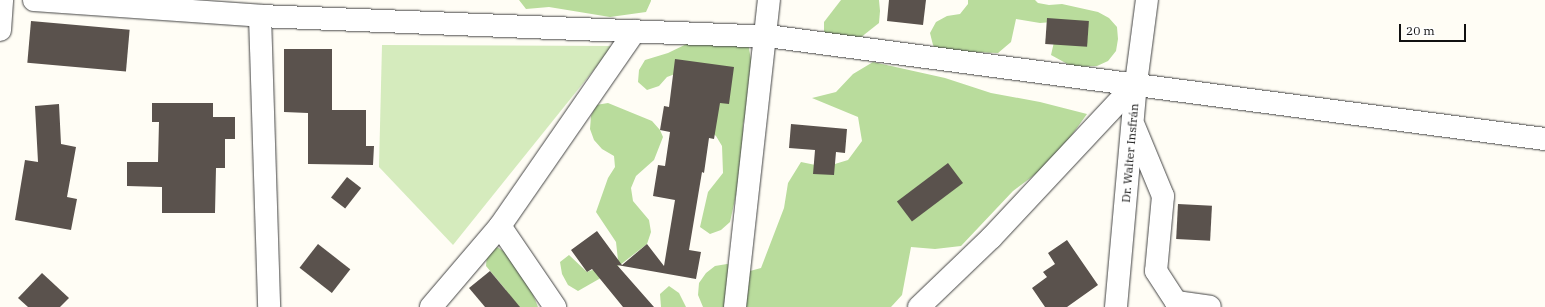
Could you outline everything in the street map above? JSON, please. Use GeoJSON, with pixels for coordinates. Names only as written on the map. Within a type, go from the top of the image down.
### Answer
{"type":"FeatureCollection","features":[{"type":"Feature","properties":{"kind":"street"},"geometry":{"type":"LineString","coordinates":[[0,30],[2,0]]}},
{"type":"Feature","properties":{"kind":"street"},"geometry":{"type":"LineString","coordinates":[[34,0],[260,16],[634,32],[766,36],[1545,139]]}},
{"type":"Feature","properties":{"kind":"street"},"geometry":{"type":"LineString","coordinates":[[735,307],[769,0]]}},
{"type":"Feature","properties":{"kind":"street","name":"Dr. Walter Insfrán"},"geometry":{"type":"LineString","coordinates":[[1116,307],[1136,84],[1147,0]]}},
{"type":"Feature","properties":{"kind":"street"},"geometry":{"type":"LineString","coordinates":[[260,16],[269,307]]}},
{"type":"Feature","properties":{"kind":"street"},"geometry":{"type":"LineString","coordinates":[[431,307],[500,226],[634,32]]}},
{"type":"Feature","properties":{"kind":"street"},"geometry":{"type":"LineString","coordinates":[[919,307],[991,238],[1136,84]]}},
{"type":"Feature","properties":{"kind":"street"},"geometry":{"type":"LineString","coordinates":[[1133,123],[1163,196],[1156,271],[1176,302],[1210,307]]}},
{"type":"Feature","properties":{"kind":"street"},"geometry":{"type":"LineString","coordinates":[[500,226],[555,307]]}},
{"type":"Feature","properties":{"kind":"green space"},"geometry":{"type":"Polygon","coordinates":[[[519,0],[651,1],[646,12],[610,17],[549,7],[526,9],[519,0]]]}},
{"type":"Feature","properties":{"kind":"green space"},"geometry":{"type":"Polygon","coordinates":[[[841,0],[879,0],[879,23],[860,38],[824,37],[824,22],[841,0]]]}},
{"type":"Feature","properties":{"kind":"green space"},"geometry":{"type":"Polygon","coordinates":[[[968,0],[1035,0],[1038,3],[1049,5],[1062,4],[1098,12],[1109,18],[1117,27],[1118,39],[1116,51],[1108,61],[1097,66],[1073,67],[1051,55],[1054,42],[1052,22],[1040,23],[1016,19],[1011,42],[998,53],[973,52],[940,56],[933,45],[930,33],[936,22],[947,16],[960,14],[968,4],[968,0]]]}},
{"type":"Feature","properties":{"kind":"green space"},"geometry":{"type":"Polygon","coordinates":[[[697,39],[748,42],[753,72],[752,96],[743,124],[743,149],[738,186],[730,222],[721,230],[710,234],[700,227],[708,192],[723,173],[722,146],[716,136],[696,120],[691,68],[667,77],[659,86],[647,90],[638,82],[639,70],[645,60],[668,53],[697,39]]]}},
{"type":"Feature","properties":{"kind":"green space"},"geometry":{"type":"Polygon","coordinates":[[[382,45],[613,46],[453,245],[379,167],[382,45]]]}},
{"type":"Feature","properties":{"kind":"green space"},"geometry":{"type":"Polygon","coordinates":[[[873,62],[945,78],[991,93],[1040,102],[1087,114],[1053,161],[1013,191],[961,246],[935,249],[911,247],[902,295],[891,307],[703,307],[698,295],[699,283],[706,273],[715,266],[727,264],[750,271],[761,268],[784,208],[788,183],[801,162],[825,167],[848,160],[862,141],[858,117],[812,98],[836,92],[853,74],[873,62]]]}},
{"type":"Feature","properties":{"kind":"green space"},"geometry":{"type":"Polygon","coordinates":[[[608,103],[652,121],[660,130],[663,137],[654,160],[636,176],[631,188],[633,201],[649,220],[651,232],[647,244],[620,265],[609,270],[599,279],[578,291],[568,285],[562,274],[560,262],[569,255],[587,272],[618,260],[616,242],[596,212],[608,178],[615,167],[614,156],[602,149],[594,140],[590,129],[591,116],[596,105],[608,103]]]}},
{"type":"Feature","properties":{"kind":"green space"},"geometry":{"type":"Polygon","coordinates":[[[497,247],[518,260],[538,307],[497,307],[507,301],[506,290],[486,266],[487,254],[497,247]]]}},
{"type":"Feature","properties":{"kind":"green space"},"geometry":{"type":"Polygon","coordinates":[[[669,286],[679,293],[686,307],[661,307],[660,294],[669,286]]]}},
{"type":"Feature","properties":{"kind":"building"},"geometry":{"type":"Polygon","coordinates":[[[889,0],[926,0],[923,25],[887,21],[889,0]]]}},
{"type":"Feature","properties":{"kind":"building"},"geometry":{"type":"Polygon","coordinates":[[[1047,18],[1089,21],[1087,47],[1045,44],[1047,18]]]}},
{"type":"Feature","properties":{"kind":"building"},"geometry":{"type":"Polygon","coordinates":[[[31,21],[130,30],[126,71],[27,63],[31,21]]]}},
{"type":"Feature","properties":{"kind":"building"},"geometry":{"type":"Polygon","coordinates":[[[284,49],[332,49],[332,110],[366,110],[366,146],[374,146],[373,165],[308,164],[308,113],[284,112],[284,49]]]}},
{"type":"Feature","properties":{"kind":"building"},"geometry":{"type":"Polygon","coordinates":[[[675,59],[734,67],[729,104],[720,103],[714,139],[709,138],[704,173],[702,172],[689,250],[701,252],[696,279],[617,265],[654,307],[623,307],[592,269],[587,272],[571,250],[597,231],[622,265],[647,244],[664,266],[675,200],[653,196],[658,165],[665,166],[670,132],[660,130],[664,106],[669,107],[675,59]]]}},
{"type":"Feature","properties":{"kind":"building"},"geometry":{"type":"Polygon","coordinates":[[[152,103],[213,103],[213,117],[235,117],[235,139],[225,139],[225,168],[216,168],[215,213],[162,213],[162,187],[127,186],[127,162],[158,162],[159,122],[152,122],[152,103]]]}},
{"type":"Feature","properties":{"kind":"building"},"geometry":{"type":"Polygon","coordinates":[[[59,104],[61,144],[76,147],[67,197],[77,199],[71,230],[15,220],[25,160],[38,162],[35,106],[59,104]]]}},
{"type":"Feature","properties":{"kind":"building"},"geometry":{"type":"Polygon","coordinates":[[[791,124],[847,129],[845,153],[836,152],[834,175],[813,174],[815,150],[789,148],[791,124]]]}},
{"type":"Feature","properties":{"kind":"building"},"geometry":{"type":"Polygon","coordinates":[[[948,163],[963,183],[912,221],[897,202],[948,163]]]}},
{"type":"Feature","properties":{"kind":"building"},"geometry":{"type":"Polygon","coordinates":[[[347,177],[361,188],[345,209],[331,197],[347,177]]]}},
{"type":"Feature","properties":{"kind":"building"},"geometry":{"type":"Polygon","coordinates":[[[1178,204],[1212,206],[1210,241],[1176,239],[1178,204]]]}},
{"type":"Feature","properties":{"kind":"building"},"geometry":{"type":"Polygon","coordinates":[[[1067,240],[1098,285],[1067,307],[1045,307],[1032,288],[1047,277],[1043,272],[1055,264],[1048,253],[1067,240]]]}},
{"type":"Feature","properties":{"kind":"building"},"geometry":{"type":"Polygon","coordinates":[[[318,244],[350,269],[332,293],[300,268],[318,244]]]}},
{"type":"Feature","properties":{"kind":"building"},"geometry":{"type":"Polygon","coordinates":[[[490,271],[520,307],[485,307],[469,288],[490,271]]]}},
{"type":"Feature","properties":{"kind":"building"},"geometry":{"type":"Polygon","coordinates":[[[42,273],[69,298],[60,307],[28,307],[18,298],[42,273]]]}}]}
